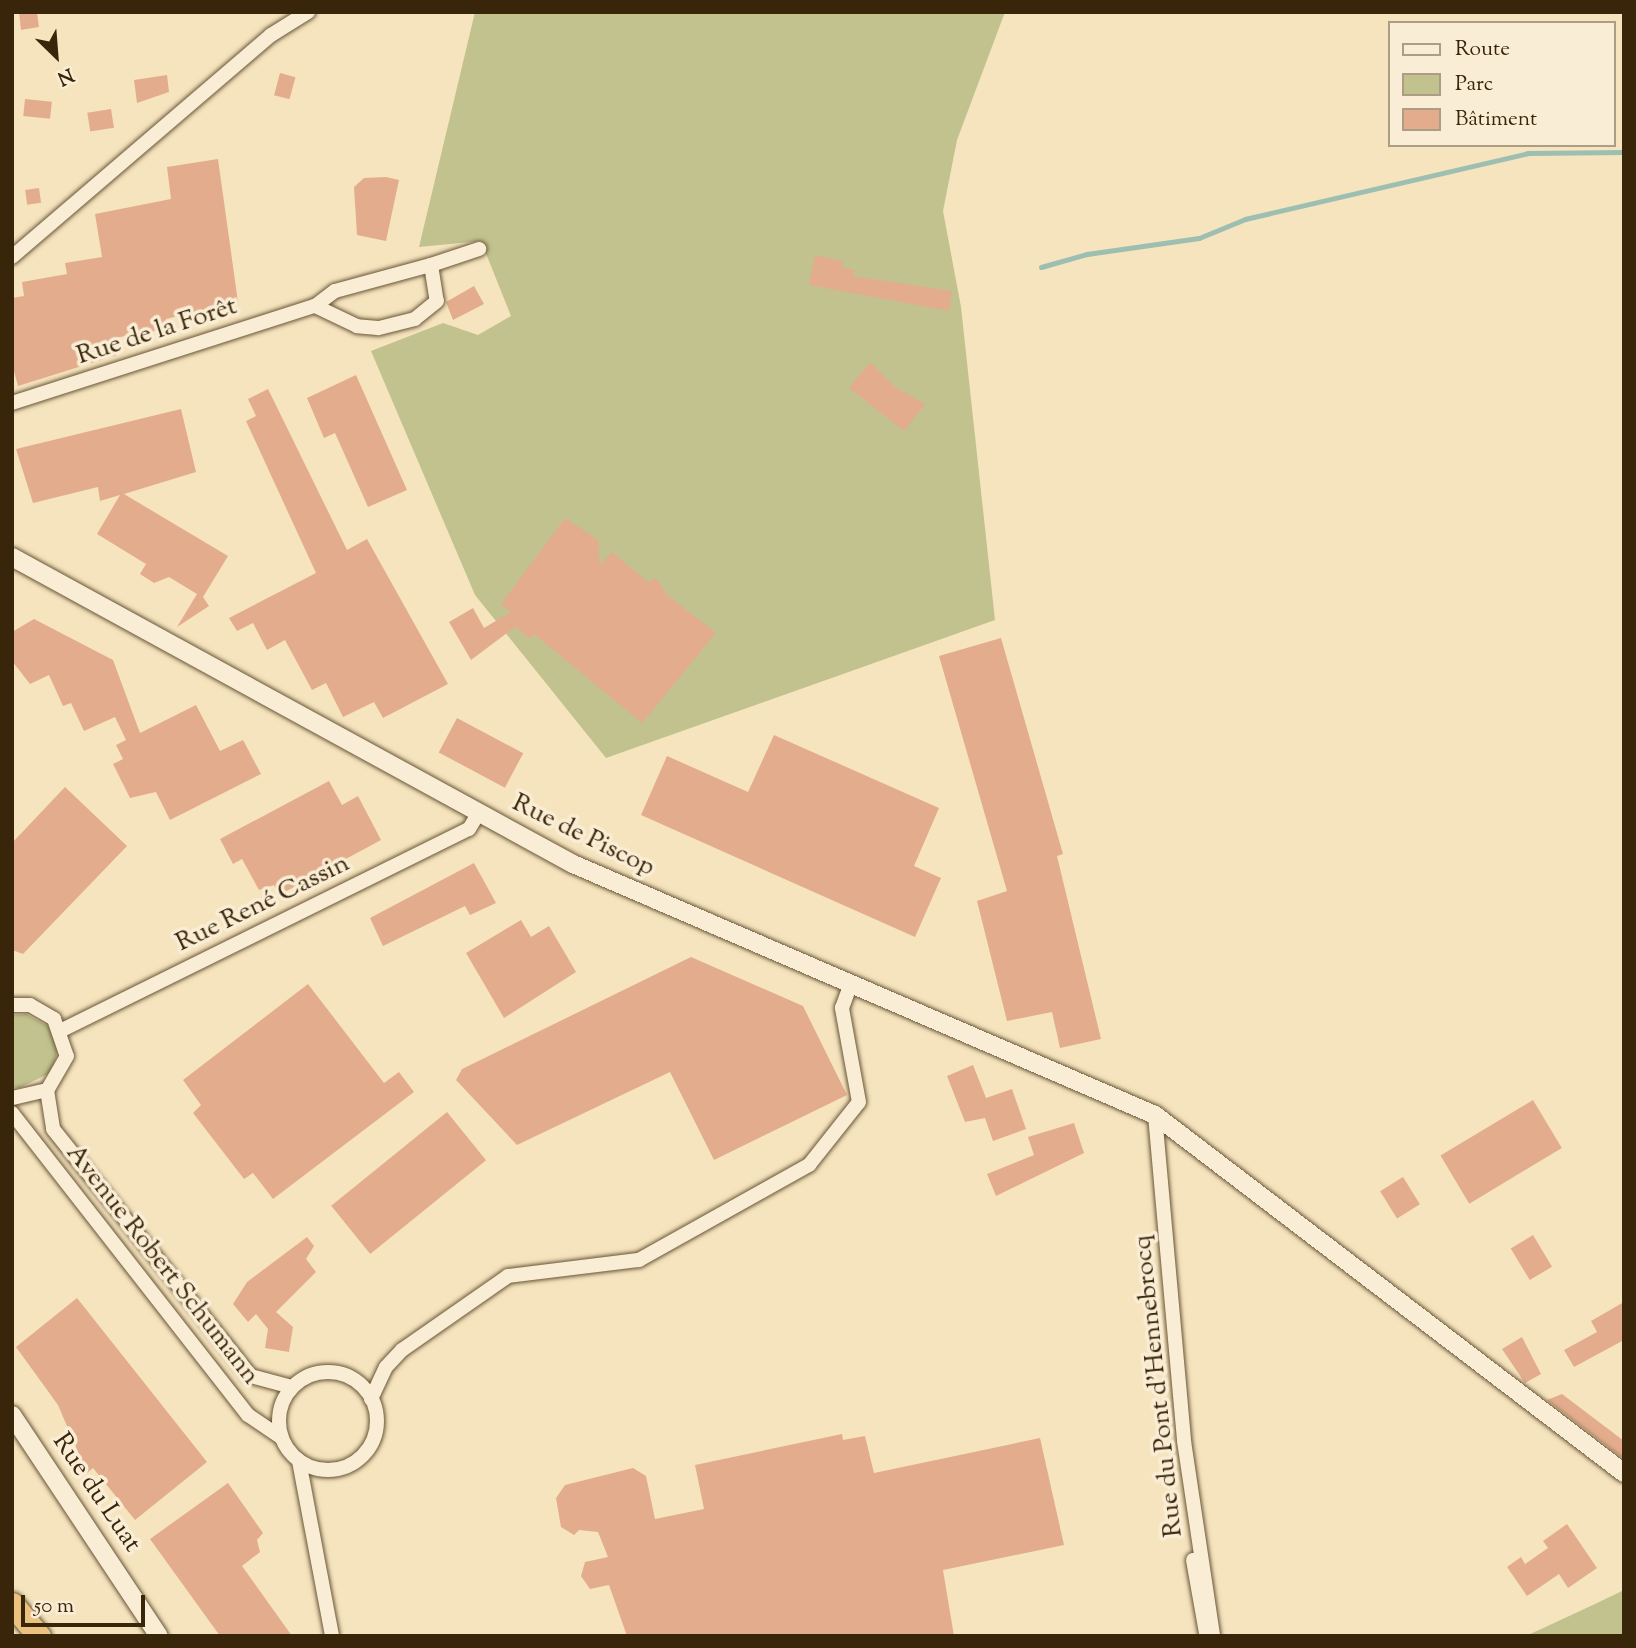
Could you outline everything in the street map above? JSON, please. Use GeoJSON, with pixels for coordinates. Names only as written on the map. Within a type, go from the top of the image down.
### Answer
{"type":"FeatureCollection","features":[{"type":"Feature","properties":{"kind":"highway"},"geometry":{"type":"LineString","coordinates":[[12,1604],[37,1636]]}},
{"type":"Feature","properties":{"kind":"highway"},"geometry":{"type":"LineString","coordinates":[[12,1614],[37,1636]]}},
{"type":"Feature","properties":{"kind":"street"},"geometry":{"type":"LineString","coordinates":[[12,257],[271,35],[308,12]]}},
{"type":"Feature","properties":{"kind":"street","name":"Rue de la Forêt"},"geometry":{"type":"LineString","coordinates":[[12,402],[315,306],[335,291],[480,249]]}},
{"type":"Feature","properties":{"kind":"street"},"geometry":{"type":"LineString","coordinates":[[315,306],[357,326],[378,328],[415,320],[437,301],[431,265]]}},
{"type":"Feature","properties":{"kind":"street","name":"Rue de Piscop"},"geometry":{"type":"LineString","coordinates":[[12,556],[573,864],[1155,1115],[1624,1473]]}},
{"type":"Feature","properties":{"kind":"street","name":"Rue René Cassin"},"geometry":{"type":"LineString","coordinates":[[62,1030],[469,830],[478,814]]}},
{"type":"Feature","properties":{"kind":"street"},"geometry":{"type":"LineString","coordinates":[[371,1399],[386,1367],[402,1350],[509,1276],[639,1260],[809,1165],[859,1102],[842,1008],[851,983]]}},
{"type":"Feature","properties":{"kind":"street"},"geometry":{"type":"LineString","coordinates":[[12,1005],[43,1010],[62,1030],[67,1056],[47,1090],[12,1098]]}},
{"type":"Feature","properties":{"kind":"street","name":"Avenue Robert Schumann"},"geometry":{"type":"LineString","coordinates":[[47,1090],[53,1129],[251,1376],[292,1387]]}},
{"type":"Feature","properties":{"kind":"street","name":"Avenue Robert Schumann"},"geometry":{"type":"LineString","coordinates":[[12,1112],[248,1415],[282,1438]]}},
{"type":"Feature","properties":{"kind":"street","name":"Rue du Pont d'Hennebrocq"},"geometry":{"type":"LineString","coordinates":[[1155,1115],[1165,1214],[1175,1441],[1214,1635]]}},
{"type":"Feature","properties":{"kind":"street"},"geometry":{"type":"LineString","coordinates":[[299,1461],[331,1470],[365,1453],[377,1415],[371,1399],[357,1381],[335,1373],[318,1373],[292,1387],[279,1418],[282,1438],[299,1461],[332,1636]]}},
{"type":"Feature","properties":{"kind":"street","name":"Rue du Luat"},"geometry":{"type":"LineString","coordinates":[[12,1415],[159,1636]]}},
{"type":"Feature","properties":{"kind":"green space"},"geometry":{"type":"Polygon","coordinates":[[[475,12],[1005,12],[957,140],[943,211],[961,307],[995,620],[606,758],[475,595],[371,351],[443,323],[478,335],[511,316],[481,241],[419,247],[475,12]]]}},
{"type":"Feature","properties":{"kind":"green space"},"geometry":{"type":"Polygon","coordinates":[[[26,1014],[48,1026],[58,1048],[52,1072],[19,1088],[12,1087],[12,1015],[26,1014]]]}},
{"type":"Feature","properties":{"kind":"green space"},"geometry":{"type":"Polygon","coordinates":[[[1624,1590],[1624,1636],[1526,1636],[1595,1604],[1624,1590]]]}},
{"type":"Feature","properties":{"kind":"building"},"geometry":{"type":"Polygon","coordinates":[[[19,12],[37,12],[39,27],[21,30],[19,12]]]}},
{"type":"Feature","properties":{"kind":"building"},"geometry":{"type":"Polygon","coordinates":[[[280,73],[295,77],[290,99],[274,95],[280,73]]]}},
{"type":"Feature","properties":{"kind":"building"},"geometry":{"type":"Polygon","coordinates":[[[167,75],[169,92],[137,103],[134,80],[167,75]]]}},
{"type":"Feature","properties":{"kind":"building"},"geometry":{"type":"Polygon","coordinates":[[[25,99],[52,102],[50,119],[23,116],[25,99]]]}},
{"type":"Feature","properties":{"kind":"building"},"geometry":{"type":"Polygon","coordinates":[[[111,109],[114,128],[90,132],[87,113],[111,109]]]}},
{"type":"Feature","properties":{"kind":"building"},"geometry":{"type":"Polygon","coordinates":[[[218,159],[238,302],[166,319],[167,329],[114,338],[117,355],[18,386],[12,364],[12,298],[24,296],[22,282],[67,274],[65,263],[102,257],[95,214],[171,199],[167,167],[218,159]]]}},
{"type":"Feature","properties":{"kind":"building"},"geometry":{"type":"Polygon","coordinates":[[[386,177],[399,180],[386,241],[357,235],[354,187],[364,178],[386,177]]]}},
{"type":"Feature","properties":{"kind":"building"},"geometry":{"type":"Polygon","coordinates":[[[39,188],[41,203],[27,205],[25,190],[39,188]]]}},
{"type":"Feature","properties":{"kind":"building"},"geometry":{"type":"Polygon","coordinates":[[[815,255],[843,261],[841,267],[855,270],[853,276],[952,291],[949,311],[809,285],[815,255]]]}},
{"type":"Feature","properties":{"kind":"building"},"geometry":{"type":"Polygon","coordinates":[[[474,286],[484,304],[453,320],[446,302],[474,286]]]}},
{"type":"Feature","properties":{"kind":"building"},"geometry":{"type":"Polygon","coordinates":[[[870,362],[895,387],[925,404],[904,431],[849,388],[870,362]]]}},
{"type":"Feature","properties":{"kind":"building"},"geometry":{"type":"Polygon","coordinates":[[[356,375],[407,490],[368,507],[335,433],[324,438],[307,398],[356,375]]]}},
{"type":"Feature","properties":{"kind":"building"},"geometry":{"type":"Polygon","coordinates":[[[268,389],[347,550],[367,539],[448,684],[383,718],[374,702],[343,717],[326,683],[312,690],[285,640],[267,650],[253,623],[237,631],[229,618],[316,573],[246,421],[256,416],[248,399],[268,389]]]}},
{"type":"Feature","properties":{"kind":"building"},"geometry":{"type":"Polygon","coordinates":[[[181,409],[196,472],[124,494],[228,556],[203,597],[209,606],[177,627],[197,594],[169,577],[154,583],[140,574],[146,564],[97,534],[120,495],[100,501],[98,487],[33,503],[16,449],[181,409]]]}},
{"type":"Feature","properties":{"kind":"building"},"geometry":{"type":"Polygon","coordinates":[[[565,518],[598,540],[600,565],[612,552],[648,582],[656,578],[667,595],[716,633],[642,723],[534,634],[530,639],[515,627],[471,660],[449,622],[473,608],[484,628],[511,612],[501,604],[565,518]]]}},
{"type":"Feature","properties":{"kind":"building"},"geometry":{"type":"Polygon","coordinates":[[[34,619],[113,660],[140,733],[196,705],[220,751],[243,740],[261,774],[170,820],[156,792],[130,798],[113,764],[123,759],[116,745],[126,740],[115,717],[84,731],[71,703],[63,706],[49,675],[30,684],[12,661],[12,632],[34,619]]]}},
{"type":"Feature","properties":{"kind":"building"},"geometry":{"type":"Polygon","coordinates":[[[1001,638],[1063,854],[1057,856],[1101,1039],[1060,1048],[1052,1012],[1007,1021],[977,901],[1007,891],[939,656],[1001,638]]]}},
{"type":"Feature","properties":{"kind":"building"},"geometry":{"type":"Polygon","coordinates":[[[457,718],[523,753],[505,788],[439,752],[457,718]]]}},
{"type":"Feature","properties":{"kind":"building"},"geometry":{"type":"Polygon","coordinates":[[[774,735],[939,808],[914,866],[941,878],[915,937],[641,815],[667,756],[748,792],[774,735]]]}},
{"type":"Feature","properties":{"kind":"building"},"geometry":{"type":"Polygon","coordinates":[[[329,781],[342,805],[358,796],[381,840],[279,895],[274,885],[259,890],[242,859],[233,864],[220,839],[329,781]]]}},
{"type":"Feature","properties":{"kind":"building"},"geometry":{"type":"Polygon","coordinates":[[[65,787],[127,846],[23,954],[12,950],[12,843],[65,787]]]}},
{"type":"Feature","properties":{"kind":"building"},"geometry":{"type":"Polygon","coordinates":[[[474,863],[496,903],[470,915],[465,906],[383,946],[370,918],[474,863]]]}},
{"type":"Feature","properties":{"kind":"building"},"geometry":{"type":"Polygon","coordinates":[[[521,920],[531,937],[549,926],[576,972],[504,1018],[466,953],[521,920]]]}},
{"type":"Feature","properties":{"kind":"building"},"geometry":{"type":"Polygon","coordinates":[[[691,957],[803,1006],[847,1095],[714,1160],[670,1072],[517,1145],[456,1080],[462,1069],[691,957]]]}},
{"type":"Feature","properties":{"kind":"building"},"geometry":{"type":"Polygon","coordinates":[[[308,984],[384,1083],[399,1072],[414,1092],[273,1199],[253,1173],[244,1179],[193,1113],[201,1105],[183,1080],[308,984]]]}},
{"type":"Feature","properties":{"kind":"building"},"geometry":{"type":"Polygon","coordinates":[[[973,1065],[986,1098],[1012,1089],[1026,1129],[993,1141],[985,1118],[965,1122],[947,1076],[973,1065]]]}},
{"type":"Feature","properties":{"kind":"building"},"geometry":{"type":"Polygon","coordinates":[[[1533,1100],[1562,1148],[1469,1204],[1440,1156],[1533,1100]]]}},
{"type":"Feature","properties":{"kind":"building"},"geometry":{"type":"Polygon","coordinates":[[[447,1112],[486,1160],[370,1254],[331,1206],[447,1112]]]}},
{"type":"Feature","properties":{"kind":"building"},"geometry":{"type":"Polygon","coordinates":[[[1074,1123],[1084,1153],[996,1196],[987,1174],[1034,1155],[1028,1137],[1074,1123]]]}},
{"type":"Feature","properties":{"kind":"building"},"geometry":{"type":"Polygon","coordinates":[[[1403,1177],[1420,1204],[1397,1218],[1380,1191],[1403,1177]]]}},
{"type":"Feature","properties":{"kind":"building"},"geometry":{"type":"Polygon","coordinates":[[[1533,1235],[1552,1267],[1530,1280],[1511,1248],[1533,1235]]]}},
{"type":"Feature","properties":{"kind":"building"},"geometry":{"type":"Polygon","coordinates":[[[307,1237],[314,1246],[306,1259],[316,1272],[276,1312],[293,1327],[289,1352],[265,1348],[268,1329],[256,1314],[248,1322],[233,1304],[247,1282],[307,1237]]]}},
{"type":"Feature","properties":{"kind":"building"},"geometry":{"type":"Polygon","coordinates":[[[77,1298],[207,1462],[135,1520],[93,1468],[87,1473],[58,1405],[16,1347],[77,1298]]]}},
{"type":"Feature","properties":{"kind":"building"},"geometry":{"type":"Polygon","coordinates":[[[1624,1302],[1624,1340],[1574,1367],[1564,1350],[1597,1332],[1591,1321],[1624,1302]]]}},
{"type":"Feature","properties":{"kind":"building"},"geometry":{"type":"Polygon","coordinates":[[[1522,1337],[1541,1374],[1525,1383],[1502,1349],[1522,1337]]]}},
{"type":"Feature","properties":{"kind":"building"},"geometry":{"type":"Polygon","coordinates":[[[1562,1394],[1624,1441],[1624,1459],[1547,1400],[1562,1394]]]}},
{"type":"Feature","properties":{"kind":"building"},"geometry":{"type":"Polygon","coordinates":[[[842,1434],[843,1440],[865,1436],[874,1473],[1040,1438],[1064,1545],[943,1570],[954,1636],[627,1636],[609,1585],[590,1589],[581,1576],[585,1562],[608,1557],[598,1532],[579,1530],[574,1535],[561,1527],[556,1498],[565,1485],[633,1468],[646,1476],[655,1519],[704,1509],[695,1465],[842,1434]]]}},
{"type":"Feature","properties":{"kind":"building"},"geometry":{"type":"Polygon","coordinates":[[[228,1483],[263,1533],[257,1540],[260,1552],[242,1566],[292,1636],[220,1636],[150,1539],[228,1483]]]}},
{"type":"Feature","properties":{"kind":"building"},"geometry":{"type":"Polygon","coordinates":[[[1567,1524],[1597,1568],[1568,1588],[1559,1574],[1527,1596],[1507,1567],[1521,1557],[1525,1564],[1548,1548],[1543,1541],[1567,1524]]]}},
{"type":"Feature","properties":{"kind":"waterway"},"geometry":{"type":"LineString","coordinates":[[1041,267],[1087,254],[1199,238],[1245,219],[1528,153],[1624,152]]}}]}
